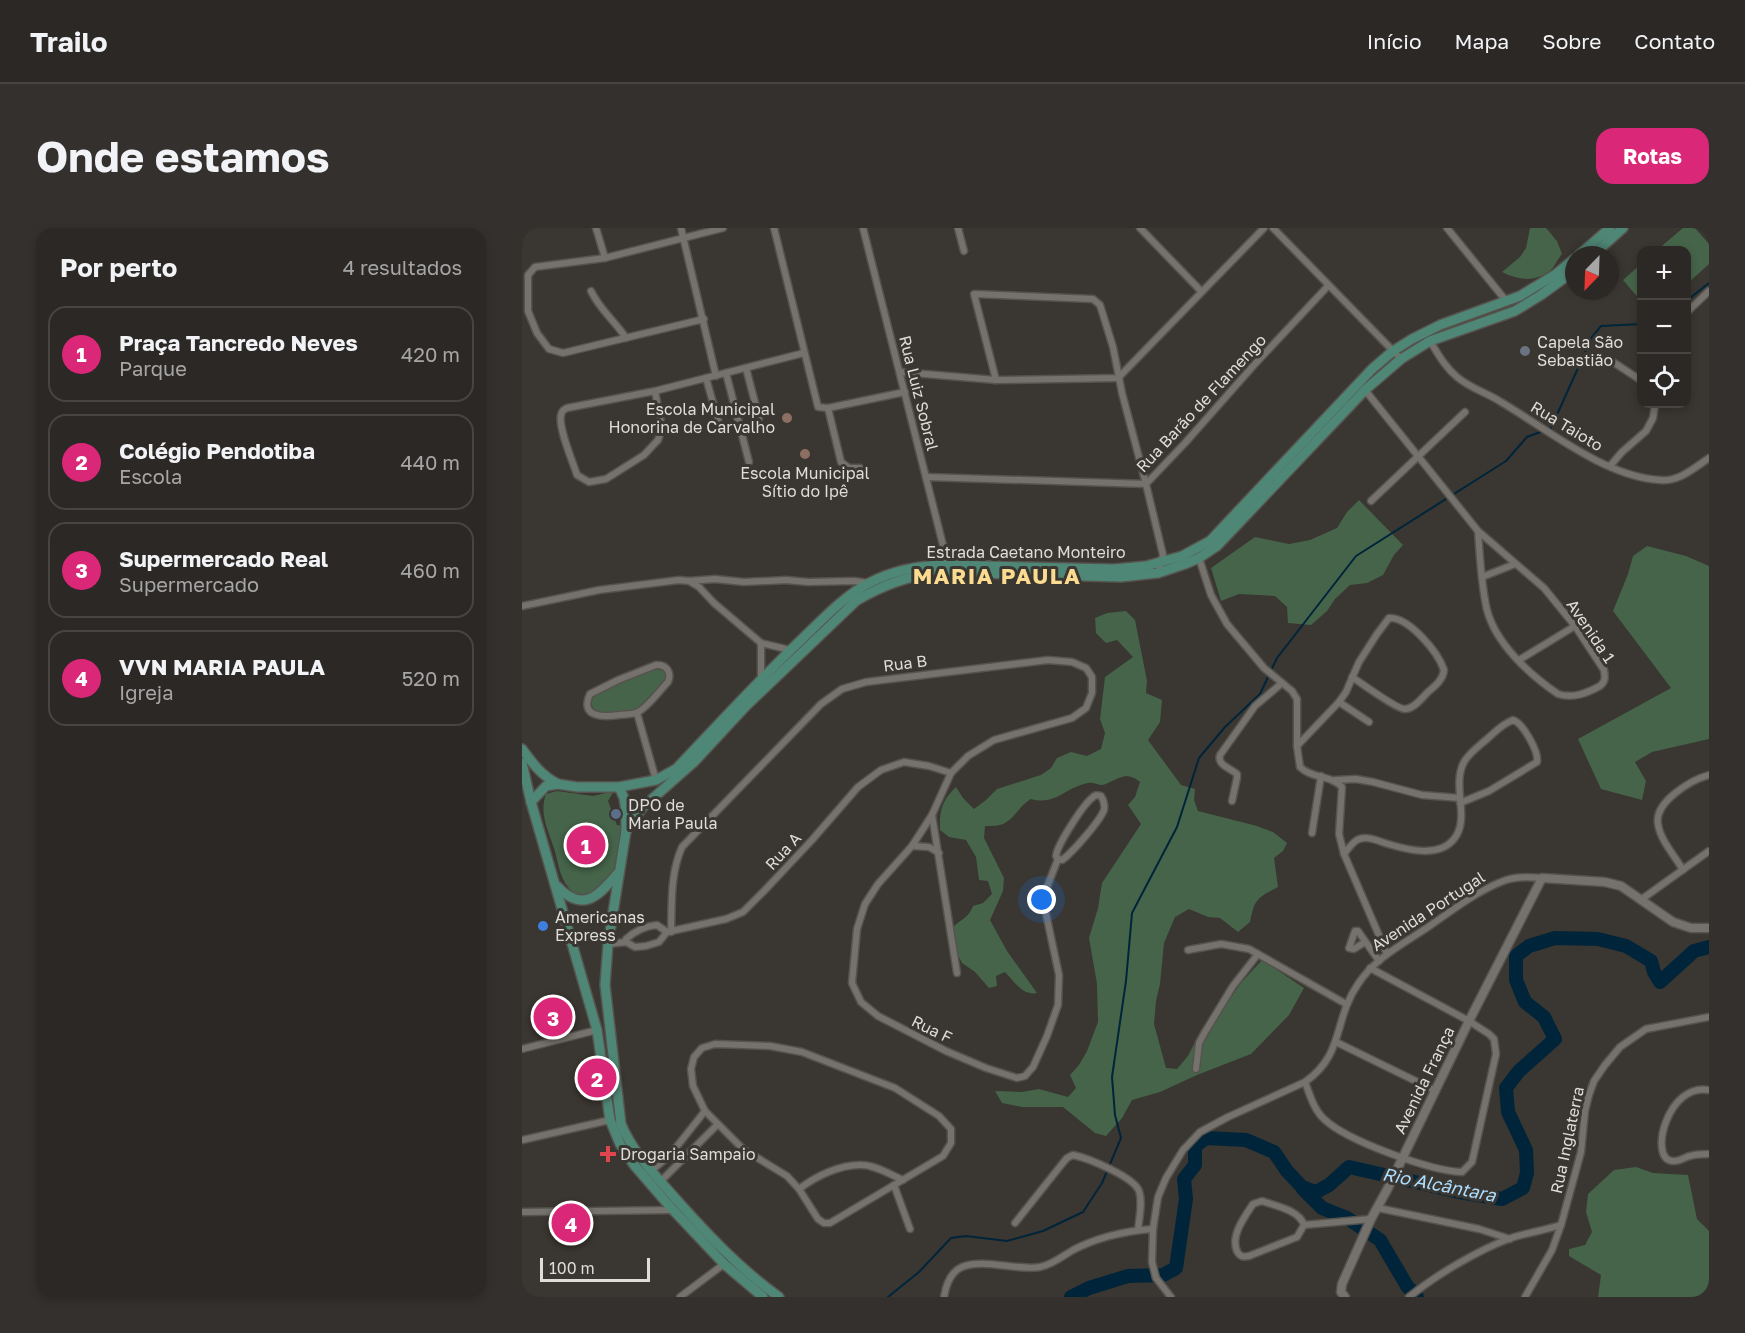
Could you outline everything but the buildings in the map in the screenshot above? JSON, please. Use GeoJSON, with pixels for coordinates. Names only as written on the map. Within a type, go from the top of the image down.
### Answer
{"type":"FeatureCollection","features":[{"type":"Feature","properties":{"kind":"main road"},"geometry":{"type":"LineString","coordinates":[[1589,246],[1610,228]]}},
{"type":"Feature","properties":{"kind":"main road"},"geometry":{"type":"LineString","coordinates":[[1603,246],[1623,228]]}},
{"type":"Feature","properties":{"kind":"main road","name":"Estrada Caetano Monteiro"},"geometry":{"type":"LineString","coordinates":[[558,784],[577,787],[619,787],[656,780],[676,769],[790,650],[830,612],[868,583],[897,572],[928,565],[1114,569],[1162,562],[1182,556],[1210,541],[1372,369],[1393,351],[1440,324],[1507,302],[1565,266]]}},
{"type":"Feature","properties":{"kind":"main road","name":"Estrada Caetano Monteiro"},"geometry":{"type":"LineString","coordinates":[[626,831],[643,807],[694,762],[797,656],[856,601],[874,590],[918,574],[938,572],[1121,578],[1158,573],[1199,558],[1217,546],[1365,390],[1401,359],[1430,341],[1515,310],[1541,296],[1565,278]]}},
{"type":"Feature","properties":{"kind":"main road"},"geometry":{"type":"LineString","coordinates":[[522,749],[535,767],[558,784]]}},
{"type":"Feature","properties":{"kind":"main road"},"geometry":{"type":"LineString","coordinates":[[522,765],[597,1030],[610,1120],[634,1165],[724,1264],[763,1297]]}},
{"type":"Feature","properties":{"kind":"main road"},"geometry":{"type":"LineString","coordinates":[[531,802],[546,786],[558,784]]}},
{"type":"Feature","properties":{"kind":"main road"},"geometry":{"type":"LineString","coordinates":[[619,787],[625,804],[626,831],[617,874],[605,985],[621,1124],[630,1142],[660,1182],[745,1270],[779,1297]]}},
{"type":"Feature","properties":{"kind":"main road"},"geometry":{"type":"LineString","coordinates":[[556,886],[566,895],[578,900],[589,900],[597,896],[617,874]]}},
{"type":"Feature","properties":{"kind":"main road"},"geometry":{"type":"LineString","coordinates":[[585,988],[595,994],[605,985]]}},
{"type":"Feature","properties":{"kind":"street"},"geometry":{"type":"LineString","coordinates":[[596,228],[604,258]]}},
{"type":"Feature","properties":{"kind":"street"},"geometry":{"type":"LineString","coordinates":[[681,228],[716,376]]}},
{"type":"Feature","properties":{"kind":"street"},"geometry":{"type":"LineString","coordinates":[[704,319],[563,353],[549,349],[537,333],[528,310],[528,275],[535,267],[604,258],[723,228]]}},
{"type":"Feature","properties":{"kind":"street"},"geometry":{"type":"LineString","coordinates":[[774,228],[818,407],[828,408],[905,392]]}},
{"type":"Feature","properties":{"kind":"street","name":"Rua Luiz Sobral"},"geometry":{"type":"LineString","coordinates":[[863,228],[948,565]]}},
{"type":"Feature","properties":{"kind":"street"},"geometry":{"type":"LineString","coordinates":[[958,228],[964,251]]}},
{"type":"Feature","properties":{"kind":"street"},"geometry":{"type":"LineString","coordinates":[[1140,228],[1201,291]]}},
{"type":"Feature","properties":{"kind":"street"},"geometry":{"type":"LineString","coordinates":[[901,372],[996,380],[1118,378],[1264,228]]}},
{"type":"Feature","properties":{"kind":"street"},"geometry":{"type":"LineString","coordinates":[[1273,228],[1401,359]]}},
{"type":"Feature","properties":{"kind":"street"},"geometry":{"type":"LineString","coordinates":[[1448,228],[1507,302]]}},
{"type":"Feature","properties":{"kind":"street","name":"Rua Barão de Flamengo"},"geometry":{"type":"LineString","coordinates":[[926,477],[1146,484],[1328,286]]}},
{"type":"Feature","properties":{"kind":"street"},"geometry":{"type":"LineString","coordinates":[[591,291],[597,304],[618,325],[626,338]]}},
{"type":"Feature","properties":{"kind":"street"},"geometry":{"type":"LineString","coordinates":[[1691,309],[1709,291]]}},
{"type":"Feature","properties":{"kind":"street"},"geometry":{"type":"LineString","coordinates":[[996,380],[974,294],[1093,299],[1100,304],[1113,347],[1118,378],[1163,555],[1158,573]]}},
{"type":"Feature","properties":{"kind":"street","name":"Rua Taioto"},"geometry":{"type":"LineString","coordinates":[[1430,341],[1447,368],[1459,379],[1499,400],[1582,453],[1610,466],[1636,476],[1661,481],[1685,474],[1709,458]]}},
{"type":"Feature","properties":{"kind":"street"},"geometry":{"type":"LineString","coordinates":[[655,391],[662,428],[658,440],[644,455],[606,479],[589,482],[577,475],[563,432],[561,416],[563,410],[655,391],[804,353]]}},
{"type":"Feature","properties":{"kind":"street"},"geometry":{"type":"LineString","coordinates":[[1613,362],[1637,378]]}},
{"type":"Feature","properties":{"kind":"street"},"geometry":{"type":"LineString","coordinates":[[747,368],[759,418]]}},
{"type":"Feature","properties":{"kind":"street"},"geometry":{"type":"LineString","coordinates":[[726,374],[748,462]]}},
{"type":"Feature","properties":{"kind":"street"},"geometry":{"type":"LineString","coordinates":[[706,378],[721,431]]}},
{"type":"Feature","properties":{"kind":"street","name":"Avenida 1"},"geometry":{"type":"LineString","coordinates":[[1365,390],[1478,531],[1544,588],[1575,626],[1604,670],[1604,683],[1573,697],[1565,697],[1551,689],[1508,650],[1493,627],[1488,611],[1478,531]]}},
{"type":"Feature","properties":{"kind":"street"},"geometry":{"type":"LineString","coordinates":[[828,408],[841,462],[849,468],[860,468]]}},
{"type":"Feature","properties":{"kind":"street"},"geometry":{"type":"LineString","coordinates":[[1610,466],[1646,431],[1653,418],[1654,408]]}},
{"type":"Feature","properties":{"kind":"street"},"geometry":{"type":"LineString","coordinates":[[1371,501],[1465,412]]}},
{"type":"Feature","properties":{"kind":"street"},"geometry":{"type":"LineString","coordinates":[[1199,558],[1211,595],[1227,624],[1264,668],[1292,691],[1297,699],[1297,746],[1300,767],[1305,771],[1335,780],[1356,779],[1374,782],[1422,795],[1460,801],[1489,791],[1537,762],[1538,756],[1521,725],[1517,721],[1509,721],[1472,752],[1464,763],[1461,773],[1460,801],[1461,815],[1459,830],[1444,848],[1430,851],[1409,849],[1365,838],[1358,840],[1344,854]]}},
{"type":"Feature","properties":{"kind":"street"},"geometry":{"type":"LineString","coordinates":[[1482,577],[1515,564]]}},
{"type":"Feature","properties":{"kind":"street"},"geometry":{"type":"LineString","coordinates":[[522,606],[611,589],[679,580],[868,583]]}},
{"type":"Feature","properties":{"kind":"street"},"geometry":{"type":"LineString","coordinates":[[689,581],[761,643],[790,650]]}},
{"type":"Feature","properties":{"kind":"street"},"geometry":{"type":"LineString","coordinates":[[1297,746],[1339,702],[1346,692],[1352,677],[1377,634],[1389,618],[1392,617],[1406,624],[1421,636],[1437,654],[1444,669],[1441,679],[1433,688],[1419,702],[1404,710],[1352,677]]}},
{"type":"Feature","properties":{"kind":"street"},"geometry":{"type":"LineString","coordinates":[[1518,660],[1575,626]]}},
{"type":"Feature","properties":{"kind":"street"},"geometry":{"type":"LineString","coordinates":[[761,643],[761,680]]}},
{"type":"Feature","properties":{"kind":"street","name":"Rua B"},"geometry":{"type":"LineString","coordinates":[[669,932],[672,883],[676,860],[682,847],[821,704],[842,690],[866,682],[1048,660],[1072,662],[1086,668],[1092,677],[1092,693],[1086,708],[1072,718],[994,740],[968,756],[951,773]]}},
{"type":"Feature","properties":{"kind":"street"},"geometry":{"type":"LineString","coordinates":[[659,665],[666,668],[670,674],[668,682],[636,713],[596,716],[589,709],[588,699],[590,694],[618,680],[659,665]]}},
{"type":"Feature","properties":{"kind":"street"},"geometry":{"type":"LineString","coordinates":[[1232,801],[1237,774],[1221,763],[1220,754],[1256,705],[1282,683]]}},
{"type":"Feature","properties":{"kind":"street"},"geometry":{"type":"LineString","coordinates":[[1339,702],[1369,722]]}},
{"type":"Feature","properties":{"kind":"street"},"geometry":{"type":"LineString","coordinates":[[636,713],[656,780]]}},
{"type":"Feature","properties":{"kind":"street","name":"Rua A"},"geometry":{"type":"LineString","coordinates":[[626,942],[636,947],[646,946],[659,942],[669,932],[726,919],[743,912],[789,865],[858,787],[881,770],[904,762],[929,766],[951,773]]}},
{"type":"Feature","properties":{"kind":"street","name":"Rua F"},"geometry":{"type":"LineString","coordinates":[[951,773],[932,814],[912,846],[878,884],[865,903],[857,928],[852,983],[861,1002],[878,1016],[946,1051],[986,1068],[1017,1078],[1025,1076],[1033,1067],[1058,1005],[1059,975],[1045,909],[1047,886],[1058,859],[1056,856],[1060,844],[1093,797],[1101,796],[1104,809],[1100,817],[1070,854],[1062,860],[1058,859]]}},
{"type":"Feature","properties":{"kind":"street"},"geometry":{"type":"LineString","coordinates":[[1683,870],[1661,834],[1657,822],[1659,812],[1683,787],[1697,778],[1709,775]]}},
{"type":"Feature","properties":{"kind":"street"},"geometry":{"type":"LineString","coordinates":[[1312,833],[1321,776]]}},
{"type":"Feature","properties":{"kind":"street"},"geometry":{"type":"LineString","coordinates":[[1335,780],[1342,787],[1339,834],[1344,854],[1387,954]]}},
{"type":"Feature","properties":{"kind":"street"},"geometry":{"type":"LineString","coordinates":[[932,814],[957,973]]}},
{"type":"Feature","properties":{"kind":"street"},"geometry":{"type":"LineString","coordinates":[[912,846],[929,847],[939,853]]}},
{"type":"Feature","properties":{"kind":"street"},"geometry":{"type":"LineString","coordinates":[[1642,899],[1709,851]]}},
{"type":"Feature","properties":{"kind":"street","name":"Avenida Portugal"},"geometry":{"type":"LineString","coordinates":[[1171,1297],[1156,1278],[1152,1262],[1153,1229],[1158,1197],[1166,1178],[1183,1150],[1200,1132],[1316,1075],[1329,1058],[1336,1042],[1346,1004],[1357,985],[1370,968],[1387,954],[1495,885],[1509,879],[1527,877],[1605,882],[1621,886],[1673,922],[1691,928],[1709,928]]}},
{"type":"Feature","properties":{"kind":"street","name":"Avenida França"},"geometry":{"type":"LineString","coordinates":[[1344,1297],[1341,1292],[1342,1284],[1371,1219],[1542,878]]}},
{"type":"Feature","properties":{"kind":"street"},"geometry":{"type":"LineString","coordinates":[[608,944],[626,942],[632,933],[649,926],[657,925],[669,932]]}},
{"type":"Feature","properties":{"kind":"street"},"geometry":{"type":"LineString","coordinates":[[1365,942],[1379,961]]}},
{"type":"Feature","properties":{"kind":"street"},"geometry":{"type":"LineString","coordinates":[[1188,950],[1221,944],[1249,949],[1346,1004]]}},
{"type":"Feature","properties":{"kind":"street"},"geometry":{"type":"LineString","coordinates":[[1196,1069],[1199,1043],[1204,1032],[1233,986],[1258,954]]}},
{"type":"Feature","properties":{"kind":"street"},"geometry":{"type":"LineString","coordinates":[[1305,1082],[1314,1106],[1323,1118],[1336,1128],[1403,1158],[1446,1172],[1462,1172],[1472,1162],[1496,1047],[1494,1039],[1469,1022],[1370,968]]}},
{"type":"Feature","properties":{"kind":"street","name":"Rua Inglaterra"},"geometry":{"type":"LineString","coordinates":[[1525,1297],[1552,1250],[1561,1225],[1581,1152],[1585,1111],[1594,1081],[1620,1047],[1646,1029],[1709,1017]]}},
{"type":"Feature","properties":{"kind":"street"},"geometry":{"type":"LineString","coordinates":[[522,1049],[597,1030]]}},
{"type":"Feature","properties":{"kind":"street"},"geometry":{"type":"LineString","coordinates":[[1336,1042],[1436,1091]]}},
{"type":"Feature","properties":{"kind":"street"},"geometry":{"type":"LineString","coordinates":[[715,1044],[770,1046],[801,1052],[895,1088],[939,1116],[951,1129],[951,1143],[943,1156],[830,1222],[824,1223],[818,1219],[800,1189],[787,1176],[743,1149],[718,1124],[705,1111],[693,1086],[691,1069],[694,1057],[702,1048],[715,1044]]}},
{"type":"Feature","properties":{"kind":"street"},"geometry":{"type":"LineString","coordinates":[[1709,1090],[1692,1091],[1673,1107],[1666,1120],[1662,1145],[1663,1155],[1672,1161],[1691,1155],[1709,1154]]}},
{"type":"Feature","properties":{"kind":"street"},"geometry":{"type":"LineString","coordinates":[[651,1171],[670,1155],[705,1111]]}},
{"type":"Feature","properties":{"kind":"street"},"geometry":{"type":"LineString","coordinates":[[522,1140],[610,1120]]}},
{"type":"Feature","properties":{"kind":"street"},"geometry":{"type":"LineString","coordinates":[[660,1182],[718,1124]]}},
{"type":"Feature","properties":{"kind":"street"},"geometry":{"type":"LineString","coordinates":[[1015,1223],[1068,1158],[1073,1155],[1102,1166],[1134,1183],[1141,1197],[1138,1230]]}},
{"type":"Feature","properties":{"kind":"street"},"geometry":{"type":"LineString","coordinates":[[800,1189],[812,1178],[835,1169],[862,1164],[903,1180]]}},
{"type":"Feature","properties":{"kind":"street"},"geometry":{"type":"LineString","coordinates":[[894,1185],[910,1229]]}},
{"type":"Feature","properties":{"kind":"street"},"geometry":{"type":"LineString","coordinates":[[1262,1201],[1295,1214],[1302,1218],[1304,1225],[1297,1237],[1249,1256],[1238,1254],[1237,1234],[1253,1204],[1257,1202],[1262,1201]]}},
{"type":"Feature","properties":{"kind":"street"},"geometry":{"type":"LineString","coordinates":[[1378,1208],[1468,1226],[1510,1239]]}},
{"type":"Feature","properties":{"kind":"street"},"geometry":{"type":"LineString","coordinates":[[522,1212],[673,1210]]}},
{"type":"Feature","properties":{"kind":"street"},"geometry":{"type":"LineString","coordinates":[[1304,1225],[1371,1219]]}},
{"type":"Feature","properties":{"kind":"street"},"geometry":{"type":"LineString","coordinates":[[1409,1297],[1426,1283],[1467,1259],[1510,1239],[1561,1225]]}},
{"type":"Feature","properties":{"kind":"street"},"geometry":{"type":"LineString","coordinates":[[944,1297],[950,1276],[960,1268],[971,1264],[1041,1267],[1099,1239],[1119,1233],[1153,1229]]}},
{"type":"Feature","properties":{"kind":"street"},"geometry":{"type":"LineString","coordinates":[[680,1297],[724,1264]]}},
{"type":"Feature","properties":{"kind":"green space"},"geometry":{"type":"Polygon","coordinates":[[[1530,228],[1546,228],[1557,241],[1562,254],[1551,270],[1539,277],[1526,279],[1502,272],[1520,257],[1526,248],[1530,228]]]}},
{"type":"Feature","properties":{"kind":"green space"},"geometry":{"type":"Polygon","coordinates":[[[1683,228],[1695,228],[1709,244],[1709,264],[1691,280],[1691,246],[1662,246],[1683,228]]]}},
{"type":"Feature","properties":{"kind":"green space"},"geometry":{"type":"Polygon","coordinates":[[[1637,268],[1637,296],[1623,280],[1637,268]]]}},
{"type":"Feature","properties":{"kind":"green space"},"geometry":{"type":"Polygon","coordinates":[[[1359,500],[1403,545],[1394,555],[1383,575],[1367,583],[1350,585],[1311,625],[1288,623],[1287,607],[1275,596],[1239,594],[1221,601],[1211,568],[1255,537],[1289,544],[1310,540],[1337,528],[1347,512],[1359,500]]]}},
{"type":"Feature","properties":{"kind":"green space"},"geometry":{"type":"Polygon","coordinates":[[[1647,546],[1686,556],[1709,566],[1709,739],[1652,752],[1635,762],[1646,781],[1642,800],[1601,789],[1578,739],[1671,688],[1613,611],[1633,556],[1647,546]]]}},
{"type":"Feature","properties":{"kind":"green space"},"geometry":{"type":"Polygon","coordinates":[[[1126,611],[1135,620],[1147,681],[1146,693],[1162,700],[1160,722],[1148,740],[1181,785],[1195,789],[1194,800],[1198,811],[1257,826],[1273,832],[1287,843],[1283,851],[1274,858],[1278,887],[1258,900],[1250,922],[1238,932],[1220,918],[1208,917],[1189,909],[1175,917],[1164,943],[1154,1024],[1166,1068],[1177,1069],[1240,984],[1262,960],[1304,988],[1289,1015],[1251,1054],[1160,1092],[1132,1100],[1122,1118],[1106,1136],[1095,1133],[1063,1107],[1022,1107],[1002,1103],[995,1091],[1022,1092],[1039,1089],[1068,1097],[1076,1088],[1070,1075],[1087,1051],[1098,1022],[1097,984],[1089,938],[1098,908],[1102,883],[1141,824],[1128,805],[1135,797],[1140,782],[1125,776],[1104,785],[1090,783],[1080,785],[1047,800],[1031,799],[1005,823],[985,826],[984,838],[1004,878],[1003,891],[990,920],[1007,951],[1037,993],[1023,990],[1005,972],[996,976],[997,986],[989,988],[975,972],[962,963],[955,949],[951,929],[966,916],[973,906],[983,903],[992,894],[988,881],[979,880],[976,857],[966,840],[949,837],[940,830],[940,823],[945,801],[956,787],[974,809],[997,789],[1041,775],[1051,768],[1057,758],[1071,752],[1087,756],[1101,749],[1105,733],[1100,719],[1105,677],[1133,657],[1117,640],[1106,643],[1096,633],[1095,618],[1107,613],[1126,611]]]}},
{"type":"Feature","properties":{"kind":"green space"},"geometry":{"type":"Polygon","coordinates":[[[657,669],[664,671],[665,680],[638,708],[627,712],[605,712],[597,711],[592,707],[593,697],[620,683],[657,669]]]}},
{"type":"Feature","properties":{"kind":"green space"},"geometry":{"type":"Polygon","coordinates":[[[557,791],[593,796],[614,791],[608,801],[617,825],[624,826],[617,862],[608,881],[589,895],[574,893],[565,883],[559,868],[543,808],[546,794],[557,791]]]}},
{"type":"Feature","properties":{"kind":"green space"},"geometry":{"type":"Polygon","coordinates":[[[1636,1167],[1653,1173],[1688,1175],[1697,1219],[1709,1231],[1709,1297],[1598,1297],[1601,1275],[1569,1256],[1569,1249],[1585,1245],[1592,1232],[1586,1212],[1588,1194],[1614,1170],[1636,1167]]]}},
{"type":"Feature","properties":{"kind":"waterway"},"geometry":{"type":"LineString","coordinates":[[1687,300],[1709,283]]}},
{"type":"Feature","properties":{"kind":"waterway"},"geometry":{"type":"LineString","coordinates":[[1548,429],[1551,428],[1592,337],[1601,326],[1637,324]]}},
{"type":"Feature","properties":{"kind":"waterway"},"geometry":{"type":"LineString","coordinates":[[888,1297],[919,1272],[951,1238],[966,1236],[1007,1241],[1043,1231],[1083,1212],[1102,1183],[1121,1138],[1115,1115],[1112,1077],[1126,981],[1132,913],[1177,827],[1199,758],[1225,727],[1260,694],[1277,658],[1356,556],[1506,461],[1527,437],[1543,431]]}},
{"type":"Feature","properties":{"kind":"waterway","name":"Rio Alcântara"},"geometry":{"type":"LineString","coordinates":[[1071,1297],[1089,1288],[1128,1276],[1163,1275],[1176,1268],[1186,1199],[1184,1179],[1195,1165],[1195,1146],[1206,1138],[1246,1140],[1274,1152],[1302,1187],[1316,1192],[1329,1185],[1349,1167],[1459,1192],[1502,1199],[1523,1188],[1527,1173],[1526,1150],[1508,1112],[1506,1088],[1519,1071],[1555,1039],[1544,1017],[1525,1002],[1516,980],[1516,956],[1529,946],[1555,938],[1598,939],[1626,946],[1651,961],[1660,982],[1694,951],[1709,947]]}},
{"type":"Feature","properties":{"kind":"waterway"},"geometry":{"type":"LineString","coordinates":[[1303,1189],[1322,1208],[1347,1218],[1380,1240],[1407,1286],[1417,1297]]}},
{"type":"Feature","properties":{"kind":"place","name":"Capela São Sebastião"},"geometry":{"type":"Point","coordinates":[1525,351]}},
{"type":"Feature","properties":{"kind":"place","name":"Escola Municipal Honorina de Carvalho"},"geometry":{"type":"Point","coordinates":[787,418]}},
{"type":"Feature","properties":{"kind":"place","name":"Escola Municipal Sítio do Ipê"},"geometry":{"type":"Point","coordinates":[805,454]}},
{"type":"Feature","properties":{"kind":"place","name":"DPO de Maria Paula"},"geometry":{"type":"Point","coordinates":[616,814]}},
{"type":"Feature","properties":{"kind":"place","name":"Praça Tancredo Neves"},"geometry":{"type":"Point","coordinates":[586,845]}},
{"type":"Feature","properties":{"kind":"place","name":"Americanas Express"},"geometry":{"type":"Point","coordinates":[543,926]}},
{"type":"Feature","properties":{"kind":"place","name":"Supermercado Real"},"geometry":{"type":"Point","coordinates":[553,1017]}},
{"type":"Feature","properties":{"kind":"place","name":"Colégio Pendotiba"},"geometry":{"type":"Point","coordinates":[597,1078]}},
{"type":"Feature","properties":{"kind":"place","name":"Drogaria Sampaio"},"geometry":{"type":"Point","coordinates":[608,1154]}},
{"type":"Feature","properties":{"kind":"place","name":"VVN MARIA PAULA"},"geometry":{"type":"Point","coordinates":[571,1223]}},
{"type":"Feature","properties":{"kind":"district","name":"MARIA PAULA"},"geometry":{"type":"Point","coordinates":[997,576]}}]}
